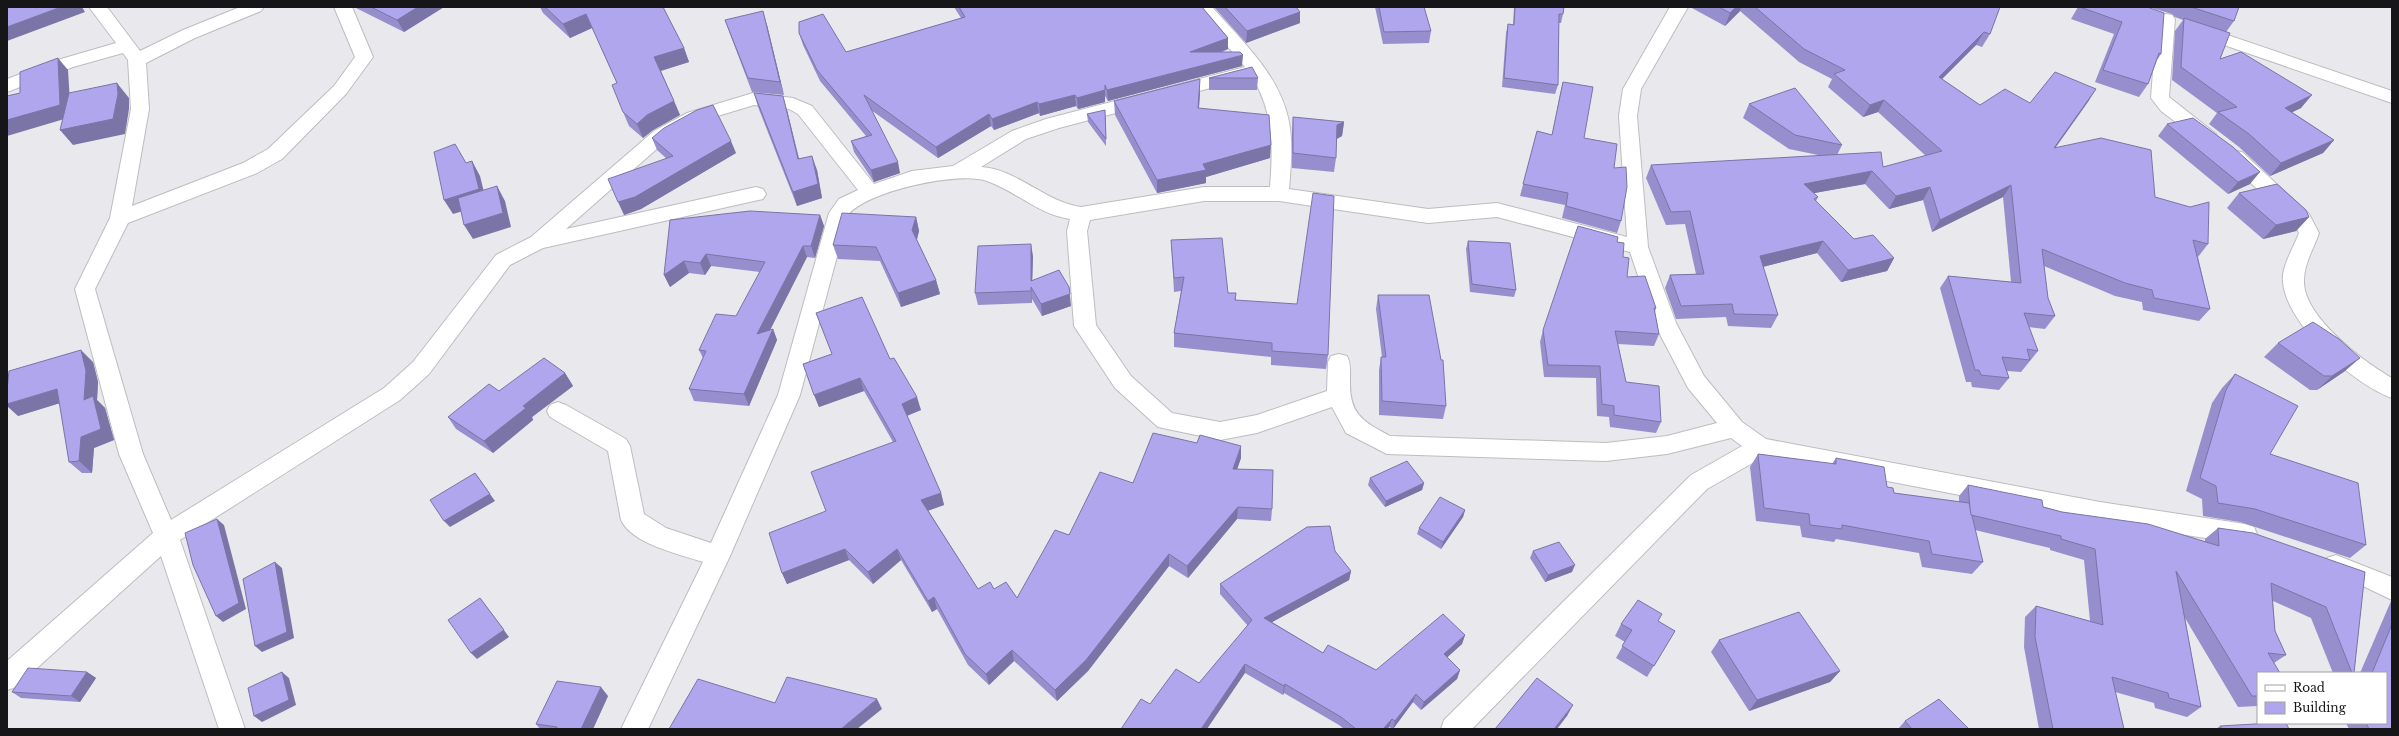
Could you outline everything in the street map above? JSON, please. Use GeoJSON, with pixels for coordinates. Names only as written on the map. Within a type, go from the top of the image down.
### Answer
{"type":"FeatureCollection","features":[{"type":"Feature","properties":{"kind":"street"},"geometry":{"type":"LineString","coordinates":[[98,7],[131,53],[140,109],[120,218],[84,289],[131,454],[166,536],[232,729]]}},
{"type":"Feature","properties":{"kind":"street"},"geometry":{"type":"LineString","coordinates":[[7,86],[68,63],[131,53],[189,34],[255,7]]}},
{"type":"Feature","properties":{"kind":"street"},"geometry":{"type":"LineString","coordinates":[[120,218],[250,168],[275,154],[340,90],[364,57],[343,7]]}},
{"type":"Feature","properties":{"kind":"street"},"geometry":{"type":"LineString","coordinates":[[1203,7],[1257,70],[1277,111],[1282,146],[1279,194]]}},
{"type":"Feature","properties":{"kind":"street"},"geometry":{"type":"LineString","coordinates":[[1679,7],[1632,89],[1628,116],[1638,247],[1665,323],[1692,376],[1734,428],[1760,446],[2100,512],[2240,533],[2262,540]]}},
{"type":"Feature","properties":{"kind":"street"},"geometry":{"type":"LineString","coordinates":[[2392,97],[2159,17],[2160,98],[2168,107],[2231,153],[2302,219],[2309,233],[2293,282],[2305,316],[2324,338],[2381,383],[2392,389]]}},
{"type":"Feature","properties":{"kind":"street"},"geometry":{"type":"LineString","coordinates":[[958,172],[1026,133],[1053,124],[1257,70]]}},
{"type":"Feature","properties":{"kind":"street"},"geometry":{"type":"LineString","coordinates":[[7,678],[166,536],[392,394],[421,368],[504,260],[538,242],[661,135],[694,117],[753,99],[793,104],[805,110],[870,192]]}},
{"type":"Feature","properties":{"kind":"street"},"geometry":{"type":"LineString","coordinates":[[634,729],[718,556],[789,395],[839,213],[846,204],[870,192],[912,178],[958,172],[990,174],[1060,211],[1081,214],[1204,194],[1279,194],[1428,216],[1497,210],[1638,247]]}},
{"type":"Feature","properties":{"kind":"street"},"geometry":{"type":"LineString","coordinates":[[538,242],[756,194]]}},
{"type":"Feature","properties":{"kind":"street"},"geometry":{"type":"LineString","coordinates":[[1081,214],[1077,231],[1085,326],[1123,382],[1166,421],[1220,430],[1256,424],[1338,396]]}},
{"type":"Feature","properties":{"kind":"street"},"geometry":{"type":"LineString","coordinates":[[1339,362],[1338,396],[1354,427],[1387,445],[1606,452],[1668,445],[1734,428]]}},
{"type":"Feature","properties":{"kind":"street"},"geometry":{"type":"LineString","coordinates":[[558,411],[618,446],[633,520],[658,536],[718,556]]}},
{"type":"Feature","properties":{"kind":"street"},"geometry":{"type":"LineString","coordinates":[[1454,729],[1699,482],[1760,446]]}},
{"type":"Feature","properties":{"kind":"street"},"geometry":{"type":"LineString","coordinates":[[2320,560],[2371,578],[2392,588]]}},
{"type":"Feature","properties":{"kind":"building"},"geometry":{"type":"Polygon","coordinates":[[[7,7],[61,7],[7,27],[7,7]]]}},
{"type":"Feature","properties":{"kind":"building"},"geometry":{"type":"Polygon","coordinates":[[[371,7],[418,7],[397,20],[371,7]]]}},
{"type":"Feature","properties":{"kind":"building"},"geometry":{"type":"Polygon","coordinates":[[[545,7],[663,7],[684,48],[654,57],[674,101],[647,115],[637,124],[623,112],[612,85],[617,83],[586,14],[563,24],[545,7]]]}},
{"type":"Feature","properties":{"kind":"building"},"geometry":{"type":"Polygon","coordinates":[[[959,7],[1202,7],[1228,38],[1190,52],[1240,52],[1243,55],[1107,90],[1105,85],[1105,90],[1077,98],[1075,95],[1039,104],[1037,102],[992,119],[989,114],[936,147],[864,95],[898,162],[871,170],[851,141],[872,135],[817,70],[799,33],[799,22],[823,14],[846,52],[965,17],[959,7]]]}},
{"type":"Feature","properties":{"kind":"building"},"geometry":{"type":"Polygon","coordinates":[[[1225,7],[1296,7],[1300,12],[1247,31],[1225,7]]]}},
{"type":"Feature","properties":{"kind":"building"},"geometry":{"type":"Polygon","coordinates":[[[1379,7],[1424,7],[1431,31],[1384,32],[1379,7]]]}},
{"type":"Feature","properties":{"kind":"building"},"geometry":{"type":"Polygon","coordinates":[[[1515,7],[1564,7],[1563,14],[1559,14],[1558,85],[1504,78],[1508,24],[1514,25],[1515,7]]]}},
{"type":"Feature","properties":{"kind":"building"},"geometry":{"type":"Polygon","coordinates":[[[1719,7],[1736,7],[1730,13],[1719,7]]]}},
{"type":"Feature","properties":{"kind":"building"},"geometry":{"type":"Polygon","coordinates":[[[1755,7],[2000,7],[1990,34],[1984,32],[1939,77],[1980,105],[2005,89],[2030,103],[2055,72],[2096,89],[2054,148],[2101,138],[2151,150],[2155,197],[2190,207],[2209,202],[2208,244],[2193,240],[2210,309],[2154,298],[2152,290],[2125,283],[2042,249],[2048,298],[2055,316],[2024,313],[2038,351],[2027,349],[2030,360],[2002,357],[2009,378],[1981,375],[1979,370],[1975,370],[1948,276],[2021,283],[2011,185],[1940,220],[1930,187],[1896,196],[1872,171],[1804,184],[1818,197],[1814,199],[1854,239],[1873,235],[1894,258],[1848,270],[1823,241],[1760,256],[1778,315],[1734,314],[1732,304],[1681,306],[1670,275],[1704,274],[1690,211],[1671,212],[1651,165],[1881,152],[1883,167],[1942,151],[1884,100],[1870,105],[1834,74],[1845,70],[1804,49],[1755,7]]]}},
{"type":"Feature","properties":{"kind":"building"},"geometry":{"type":"Polygon","coordinates":[[[2080,7],[2147,7],[2164,13],[2161,54],[2159,53],[2148,84],[2103,70],[2122,22],[2080,7]]]}},
{"type":"Feature","properties":{"kind":"building"},"geometry":{"type":"Polygon","coordinates":[[[2191,7],[2239,7],[2234,21],[2191,7]]]}},
{"type":"Feature","properties":{"kind":"building"},"geometry":{"type":"Polygon","coordinates":[[[763,11],[780,82],[748,78],[725,20],[763,11]]]}},
{"type":"Feature","properties":{"kind":"building"},"geometry":{"type":"Polygon","coordinates":[[[2184,18],[2230,33],[2220,59],[2241,52],[2312,95],[2285,108],[2334,140],[2281,163],[2249,134],[2218,112],[2237,107],[2181,67],[2184,18]]]}},
{"type":"Feature","properties":{"kind":"building"},"geometry":{"type":"Polygon","coordinates":[[[58,58],[60,105],[7,120],[7,96],[20,93],[20,72],[58,58]]]}},
{"type":"Feature","properties":{"kind":"building"},"geometry":{"type":"Polygon","coordinates":[[[1252,67],[1258,78],[1209,78],[1252,67]]]}},
{"type":"Feature","properties":{"kind":"building"},"geometry":{"type":"Polygon","coordinates":[[[1200,79],[1198,108],[1269,115],[1271,145],[1203,164],[1206,170],[1157,180],[1114,101],[1200,79]]]}},
{"type":"Feature","properties":{"kind":"building"},"geometry":{"type":"Polygon","coordinates":[[[1563,82],[1593,87],[1584,138],[1617,144],[1614,168],[1626,167],[1627,187],[1621,221],[1566,206],[1568,193],[1523,184],[1537,131],[1552,135],[1563,82]]]}},
{"type":"Feature","properties":{"kind":"building"},"geometry":{"type":"Polygon","coordinates":[[[117,83],[118,94],[113,119],[60,130],[69,93],[117,83]]]}},
{"type":"Feature","properties":{"kind":"building"},"geometry":{"type":"Polygon","coordinates":[[[1795,88],[1842,145],[1795,135],[1749,104],[1795,88]]]}},
{"type":"Feature","properties":{"kind":"building"},"geometry":{"type":"Polygon","coordinates":[[[754,93],[783,96],[798,159],[812,156],[818,184],[793,192],[754,93]]]}},
{"type":"Feature","properties":{"kind":"building"},"geometry":{"type":"Polygon","coordinates":[[[713,105],[731,141],[635,197],[618,202],[608,179],[673,156],[652,138],[664,128],[697,110],[713,105]]]}},
{"type":"Feature","properties":{"kind":"building"},"geometry":{"type":"Polygon","coordinates":[[[1105,110],[1106,139],[1087,114],[1105,110]]]}},
{"type":"Feature","properties":{"kind":"building"},"geometry":{"type":"Polygon","coordinates":[[[1293,117],[1344,122],[1337,125],[1336,158],[1293,153],[1293,117]]]}},
{"type":"Feature","properties":{"kind":"building"},"geometry":{"type":"Polygon","coordinates":[[[2193,118],[2233,147],[2260,172],[2238,182],[2167,124],[2193,118]]]}},
{"type":"Feature","properties":{"kind":"building"},"geometry":{"type":"Polygon","coordinates":[[[455,144],[466,163],[472,161],[479,189],[444,200],[434,152],[455,144]]]}},
{"type":"Feature","properties":{"kind":"building"},"geometry":{"type":"Polygon","coordinates":[[[2277,184],[2306,210],[2309,217],[2276,225],[2239,193],[2277,184]]]}},
{"type":"Feature","properties":{"kind":"building"},"geometry":{"type":"Polygon","coordinates":[[[497,186],[503,213],[464,225],[458,198],[497,186]]]}},
{"type":"Feature","properties":{"kind":"building"},"geometry":{"type":"Polygon","coordinates":[[[1313,193],[1334,196],[1328,355],[1272,351],[1272,343],[1174,333],[1184,277],[1174,278],[1171,240],[1222,238],[1228,293],[1236,293],[1235,300],[1297,304],[1313,193]]]}},
{"type":"Feature","properties":{"kind":"building"},"geometry":{"type":"Polygon","coordinates":[[[750,211],[820,215],[811,246],[803,246],[757,334],[773,329],[744,394],[689,389],[706,351],[699,350],[716,314],[736,316],[765,262],[706,254],[700,263],[684,261],[664,275],[670,220],[750,211]]]}},
{"type":"Feature","properties":{"kind":"building"},"geometry":{"type":"Polygon","coordinates":[[[842,213],[916,217],[912,230],[936,280],[898,293],[876,247],[833,245],[842,213]]]}},
{"type":"Feature","properties":{"kind":"building"},"geometry":{"type":"Polygon","coordinates":[[[1578,226],[1618,237],[1617,242],[1624,243],[1623,257],[1629,258],[1627,277],[1645,276],[1656,308],[1654,308],[1659,334],[1615,331],[1626,382],[1659,386],[1661,422],[1614,415],[1614,406],[1602,404],[1600,366],[1548,365],[1543,330],[1578,226]]]}},
{"type":"Feature","properties":{"kind":"building"},"geometry":{"type":"Polygon","coordinates":[[[1468,241],[1510,243],[1516,290],[1472,284],[1468,241]]]}},
{"type":"Feature","properties":{"kind":"building"},"geometry":{"type":"Polygon","coordinates":[[[1031,244],[1031,281],[1059,270],[1069,287],[1070,294],[1041,304],[1031,287],[1031,291],[975,293],[978,246],[1031,244]]]}},
{"type":"Feature","properties":{"kind":"building"},"geometry":{"type":"Polygon","coordinates":[[[1378,295],[1429,295],[1441,360],[1443,360],[1446,406],[1382,401],[1381,357],[1386,357],[1378,295]]]}},
{"type":"Feature","properties":{"kind":"building"},"geometry":{"type":"Polygon","coordinates":[[[862,297],[890,359],[894,358],[917,397],[902,404],[941,493],[921,500],[978,589],[990,582],[994,589],[1006,582],[1017,598],[1055,530],[1069,535],[1100,472],[1133,483],[1153,433],[1197,443],[1200,435],[1241,446],[1233,469],[1273,470],[1272,509],[1238,507],[1187,566],[1169,554],[1086,660],[1055,690],[1012,650],[986,674],[965,654],[934,597],[928,601],[897,549],[868,572],[845,549],[782,573],[769,533],[826,511],[811,472],[896,441],[860,378],[814,395],[803,364],[832,354],[816,313],[862,297]]]}},
{"type":"Feature","properties":{"kind":"building"},"geometry":{"type":"Polygon","coordinates":[[[2313,322],[2339,339],[2360,358],[2332,376],[2324,376],[2278,343],[2313,322]]]}},
{"type":"Feature","properties":{"kind":"building"},"geometry":{"type":"Polygon","coordinates":[[[81,350],[86,371],[84,400],[93,396],[101,429],[81,437],[79,461],[69,462],[57,389],[7,404],[9,371],[81,350]]]}},
{"type":"Feature","properties":{"kind":"building"},"geometry":{"type":"Polygon","coordinates":[[[544,358],[565,373],[523,406],[526,408],[484,441],[448,417],[489,384],[499,391],[544,358]]]}},
{"type":"Feature","properties":{"kind":"building"},"geometry":{"type":"Polygon","coordinates":[[[2235,374],[2298,406],[2270,454],[2358,483],[2366,545],[2255,509],[2218,503],[2216,486],[2200,478],[2226,390],[2235,374]]]}},
{"type":"Feature","properties":{"kind":"building"},"geometry":{"type":"Polygon","coordinates":[[[1758,454],[1836,464],[1836,458],[1884,467],[1887,487],[1893,488],[1894,493],[1969,503],[1983,562],[1932,554],[1929,541],[1842,525],[1842,529],[1810,525],[1809,514],[1764,508],[1758,454]]]}},
{"type":"Feature","properties":{"kind":"building"},"geometry":{"type":"Polygon","coordinates":[[[1407,461],[1424,483],[1386,501],[1370,478],[1407,461]]]}},
{"type":"Feature","properties":{"kind":"building"},"geometry":{"type":"Polygon","coordinates":[[[475,473],[490,494],[444,521],[430,500],[475,473]]]}},
{"type":"Feature","properties":{"kind":"building"},"geometry":{"type":"Polygon","coordinates":[[[1968,485],[2042,500],[2043,507],[2062,512],[2148,524],[2219,546],[2218,528],[2253,533],[2365,572],[2354,672],[2352,672],[2326,607],[2271,583],[2275,631],[2286,655],[2268,653],[2279,672],[2257,672],[2257,696],[2252,696],[2176,571],[2201,707],[2169,698],[2168,693],[2112,677],[2124,729],[2053,729],[2035,637],[2036,606],[2103,625],[2095,549],[2061,539],[2061,536],[1971,515],[1968,485]]]}},
{"type":"Feature","properties":{"kind":"building"},"geometry":{"type":"Polygon","coordinates":[[[1440,497],[1465,510],[1443,542],[1419,528],[1440,497]]]}},
{"type":"Feature","properties":{"kind":"building"},"geometry":{"type":"Polygon","coordinates":[[[217,519],[239,603],[216,616],[193,565],[185,533],[217,519]]]}},
{"type":"Feature","properties":{"kind":"building"},"geometry":{"type":"Polygon","coordinates":[[[1330,526],[1335,551],[1351,571],[1264,618],[1323,653],[1328,645],[1376,670],[1443,614],[1465,635],[1444,654],[1460,670],[1424,702],[1416,694],[1395,721],[1392,719],[1383,729],[1356,729],[1341,717],[1285,684],[1284,686],[1245,664],[1201,729],[1121,729],[1141,699],[1150,704],[1176,669],[1199,683],[1252,620],[1220,584],[1307,527],[1330,526]]]}},
{"type":"Feature","properties":{"kind":"building"},"geometry":{"type":"Polygon","coordinates":[[[1559,542],[1575,565],[1548,575],[1533,551],[1559,542]]]}},
{"type":"Feature","properties":{"kind":"building"},"geometry":{"type":"Polygon","coordinates":[[[275,562],[287,632],[255,646],[243,579],[275,562]]]}},
{"type":"Feature","properties":{"kind":"building"},"geometry":{"type":"Polygon","coordinates":[[[480,598],[504,630],[471,653],[448,620],[480,598]]]}},
{"type":"Feature","properties":{"kind":"building"},"geometry":{"type":"Polygon","coordinates":[[[1638,600],[1662,614],[1658,621],[1675,631],[1654,666],[1622,646],[1632,630],[1621,624],[1638,600]]]}},
{"type":"Feature","properties":{"kind":"building"},"geometry":{"type":"Polygon","coordinates":[[[1799,612],[1840,671],[1757,700],[1719,640],[1799,612]]]}},
{"type":"Feature","properties":{"kind":"building"},"geometry":{"type":"Polygon","coordinates":[[[2392,624],[2392,729],[2369,729],[2366,724],[2387,724],[2387,672],[2372,672],[2392,624]]]}},
{"type":"Feature","properties":{"kind":"building"},"geometry":{"type":"Polygon","coordinates":[[[28,668],[87,672],[71,696],[12,692],[28,668]]]}},
{"type":"Feature","properties":{"kind":"building"},"geometry":{"type":"Polygon","coordinates":[[[282,672],[289,700],[254,716],[248,688],[282,672]]]}},
{"type":"Feature","properties":{"kind":"building"},"geometry":{"type":"Polygon","coordinates":[[[787,677],[877,699],[841,729],[669,729],[698,679],[775,703],[787,677]]]}},
{"type":"Feature","properties":{"kind":"building"},"geometry":{"type":"Polygon","coordinates":[[[1537,678],[1573,705],[1554,729],[1495,729],[1537,678]]]}},
{"type":"Feature","properties":{"kind":"building"},"geometry":{"type":"Polygon","coordinates":[[[557,681],[601,687],[581,729],[557,729],[557,727],[536,724],[557,681]]]}},
{"type":"Feature","properties":{"kind":"building"},"geometry":{"type":"Polygon","coordinates":[[[1939,699],[1969,729],[1912,729],[1905,721],[1939,699]]]}},
{"type":"Feature","properties":{"kind":"building"},"geometry":{"type":"Polygon","coordinates":[[[2286,724],[2289,729],[2222,729],[2220,726],[2286,724]]]}}]}
